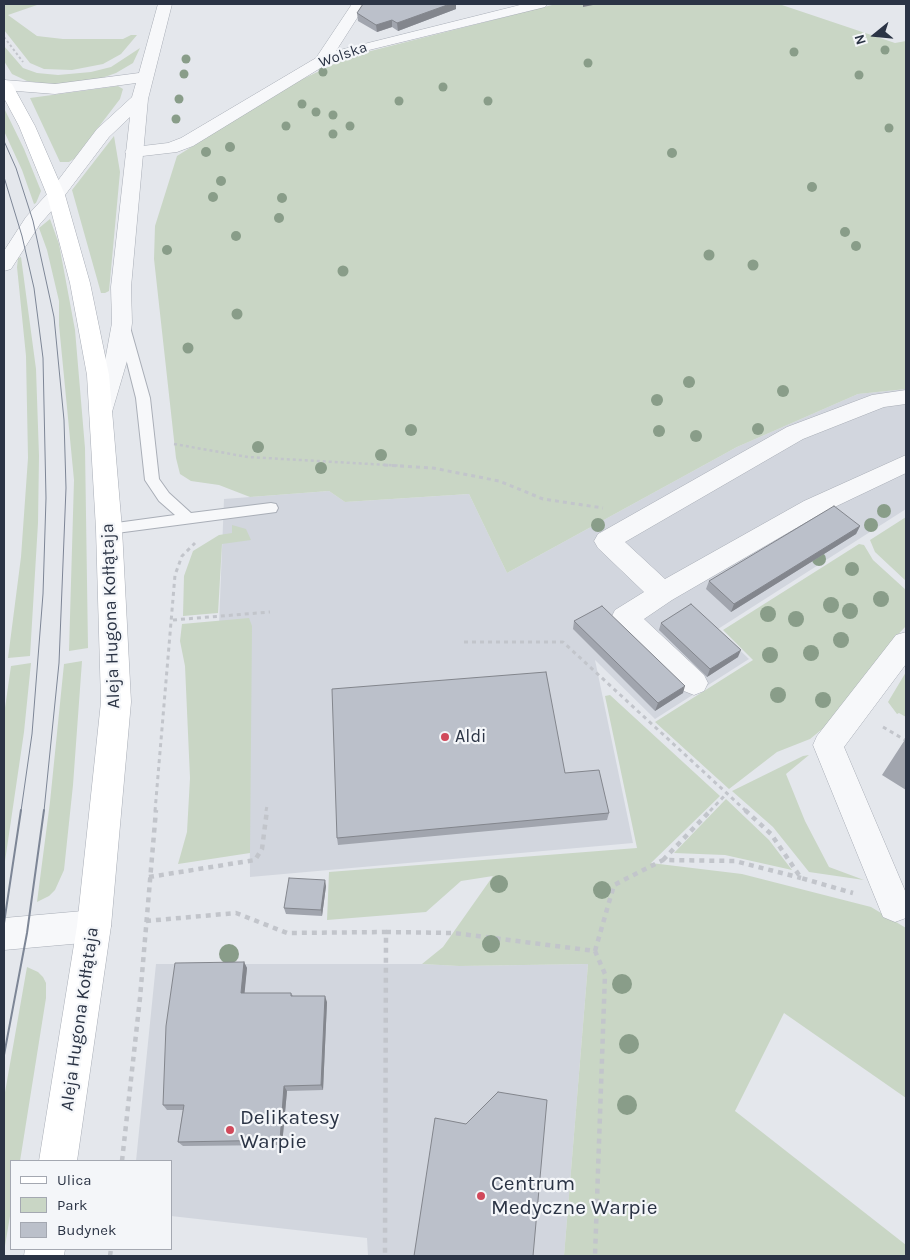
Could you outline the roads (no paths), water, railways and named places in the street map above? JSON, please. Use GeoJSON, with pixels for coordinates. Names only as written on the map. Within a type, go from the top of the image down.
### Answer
{"type":"FeatureCollection","features":[{"type":"Feature","properties":{"kind":"main road","name":"Aleja Hugona Kołłątaja"},"geometry":{"type":"LineString","coordinates":[[4,85],[27,126],[56,195],[80,283],[98,375],[110,529],[116,702],[94,926],[58,1160]]}},
{"type":"Feature","properties":{"kind":"street"},"geometry":{"type":"LineString","coordinates":[[101,412],[116,361],[122,322],[121,287],[140,99],[165,4]]}},
{"type":"Feature","properties":{"kind":"street"},"geometry":{"type":"LineString","coordinates":[[322,61],[359,4]]}},
{"type":"Feature","properties":{"kind":"street","name":"Wolska"},"geometry":{"type":"LineString","coordinates":[[134,152],[171,148],[187,142],[322,61],[364,47],[540,4]]}},
{"type":"Feature","properties":{"kind":"street"},"geometry":{"type":"LineString","coordinates":[[4,85],[56,89],[146,77]]}},
{"type":"Feature","properties":{"kind":"street"},"geometry":{"type":"LineString","coordinates":[[4,265],[33,221],[56,195],[103,133],[140,99]]}},
{"type":"Feature","properties":{"kind":"street"},"geometry":{"type":"LineString","coordinates":[[664,593],[607,541],[794,433],[880,400],[906,397]]}},
{"type":"Feature","properties":{"kind":"street"},"geometry":{"type":"LineString","coordinates":[[694,683],[625,618],[664,593],[813,506],[906,463]]}},
{"type":"Feature","properties":{"kind":"street"},"geometry":{"type":"LineString","coordinates":[[895,906],[828,745],[906,643]]}},
{"type":"Feature","properties":{"kind":"street"},"geometry":{"type":"LineString","coordinates":[[4,934],[94,926]]}},
{"type":"Feature","properties":{"kind":"lane"},"geometry":{"type":"LineString","coordinates":[[122,322],[143,398],[152,480],[164,497],[187,518]]}},
{"type":"Feature","properties":{"kind":"lane"},"geometry":{"type":"LineString","coordinates":[[110,529],[272,508]]}},
{"type":"Feature","properties":{"kind":"tram line"},"geometry":{"type":"LineString","coordinates":[[4,141],[16,168],[33,221],[54,317],[64,420],[66,488],[59,663],[44,811]]}},
{"type":"Feature","properties":{"kind":"tram line"},"geometry":{"type":"LineString","coordinates":[[4,177],[22,236],[34,288],[43,358],[46,498],[43,594],[32,734],[21,811]]}},
{"type":"Feature","properties":{"kind":"tram line"},"geometry":{"type":"LineString","coordinates":[[4,923],[21,810]]}},
{"type":"Feature","properties":{"kind":"tram line"},"geometry":{"type":"LineString","coordinates":[[4,1055],[27,933],[44,810]]}},
{"type":"Feature","properties":{"kind":"place","name":"Aldi"},"geometry":{"type":"Point","coordinates":[445,737]}},
{"type":"Feature","properties":{"kind":"place","name":"Delikatesy Warpie"},"geometry":{"type":"Point","coordinates":[230,1130]}},
{"type":"Feature","properties":{"kind":"place","name":"Centrum Medyczne Warpie"},"geometry":{"type":"Point","coordinates":[481,1196]}}]}
